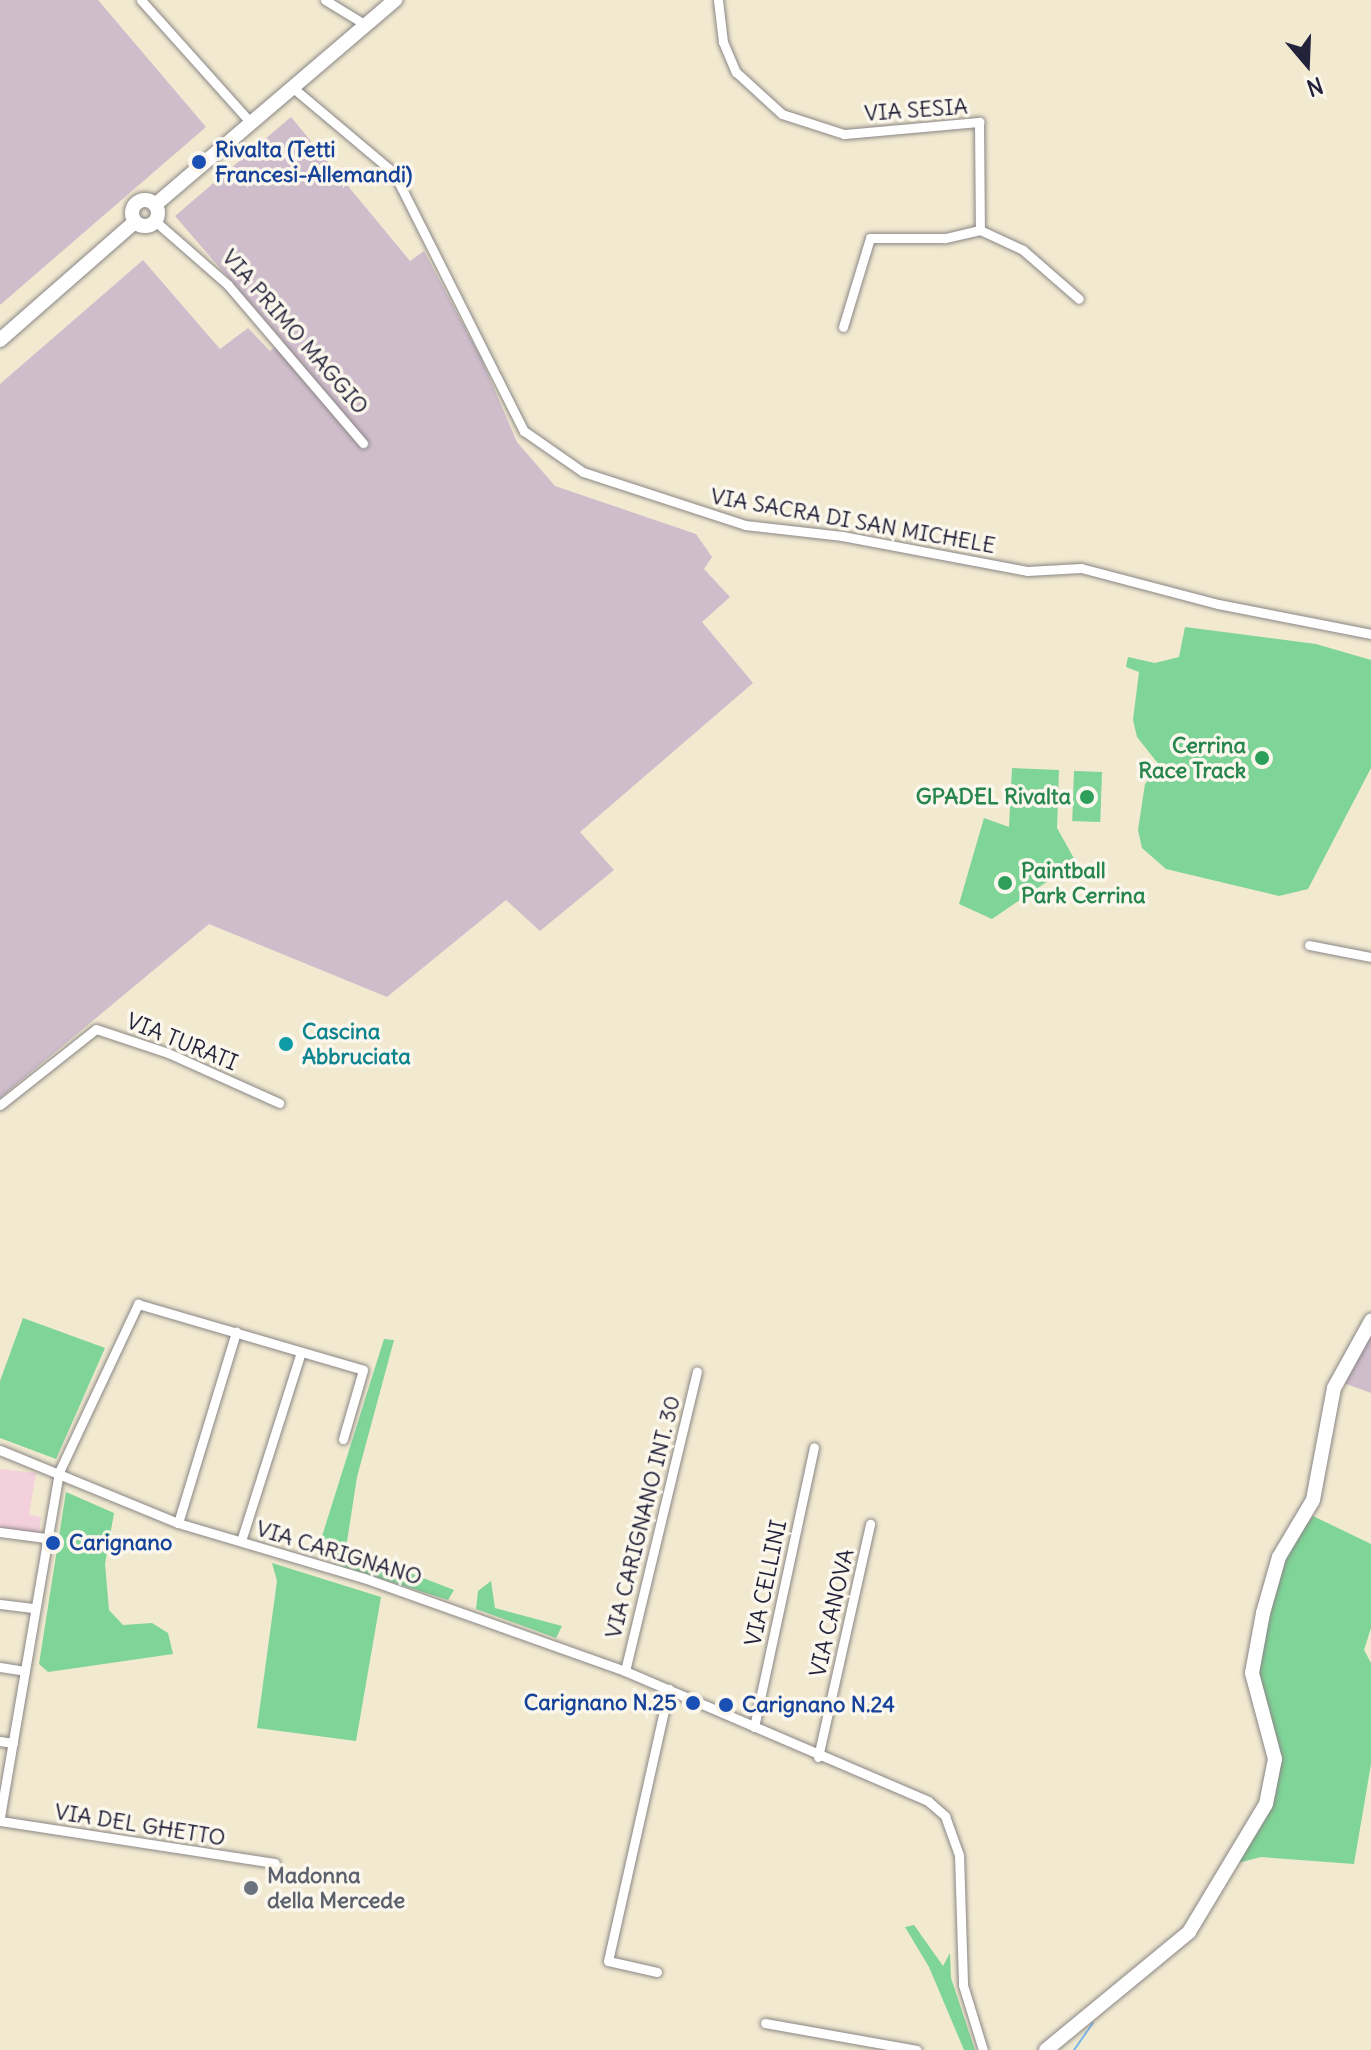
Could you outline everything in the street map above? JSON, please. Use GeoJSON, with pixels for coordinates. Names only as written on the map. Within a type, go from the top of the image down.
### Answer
{"type":"FeatureCollection","features":[{"type":"Feature","properties":{"kind":"street"},"geometry":{"type":"LineString","coordinates":[[141,0],[251,123]]}},
{"type":"Feature","properties":{"kind":"street"},"geometry":{"type":"LineString","coordinates":[[325,0],[366,25]]}},
{"type":"Feature","properties":{"kind":"street"},"geometry":{"type":"LineString","coordinates":[[155,205],[137,202],[131,212],[135,222],[144,226],[155,221],[155,205],[395,0]]}},
{"type":"Feature","properties":{"kind":"street","name":"VIA SESIA"},"geometry":{"type":"LineString","coordinates":[[718,0],[723,42],[736,72],[782,114],[844,134],[979,122],[980,230]]}},
{"type":"Feature","properties":{"kind":"street","name":"VIA SACRA DI SAN MICHELE"},"geometry":{"type":"LineString","coordinates":[[292,87],[394,173],[524,431],[583,472],[637,494],[745,525],[842,536],[1027,571],[1081,568],[1218,604],[1371,634]]}},
{"type":"Feature","properties":{"kind":"street","name":"VIA PRIMO MAGGIO"},"geometry":{"type":"LineString","coordinates":[[155,221],[228,285],[363,443]]}},
{"type":"Feature","properties":{"kind":"street"},"geometry":{"type":"LineString","coordinates":[[0,340],[135,222]]}},
{"type":"Feature","properties":{"kind":"street"},"geometry":{"type":"LineString","coordinates":[[843,327],[870,238],[944,238],[980,230],[1023,250],[1079,299]]}},
{"type":"Feature","properties":{"kind":"street"},"geometry":{"type":"LineString","coordinates":[[1309,945],[1371,957]]}},
{"type":"Feature","properties":{"kind":"street","name":"VIA TURATI"},"geometry":{"type":"LineString","coordinates":[[0,1105],[96,1029],[168,1053],[279,1103]]}},
{"type":"Feature","properties":{"kind":"street"},"geometry":{"type":"LineString","coordinates":[[0,1816],[59,1472],[138,1304],[363,1370],[343,1439]]}},
{"type":"Feature","properties":{"kind":"street"},"geometry":{"type":"LineString","coordinates":[[1046,2050],[1189,1932],[1266,1804],[1275,1759],[1254,1692],[1254,1658],[1271,1579],[1313,1500],[1339,1376],[1371,1321]]}},
{"type":"Feature","properties":{"kind":"street"},"geometry":{"type":"LineString","coordinates":[[178,1523],[236,1332]]}},
{"type":"Feature","properties":{"kind":"street"},"geometry":{"type":"LineString","coordinates":[[241,1541],[301,1352]]}},
{"type":"Feature","properties":{"kind":"street","name":"VIA CARIGNANO INT. 30"},"geometry":{"type":"LineString","coordinates":[[625,1671],[697,1372]]}},
{"type":"Feature","properties":{"kind":"street","name":"VIA CELLINI"},"geometry":{"type":"LineString","coordinates":[[754,1727],[814,1447]]}},
{"type":"Feature","properties":{"kind":"street","name":"VIA CARIGNANO"},"geometry":{"type":"LineString","coordinates":[[0,1450],[178,1523],[364,1578],[625,1671],[818,1757],[928,1801],[945,1816],[959,1855],[963,1985],[982,2050]]}},
{"type":"Feature","properties":{"kind":"street","name":"VIA CANOVA"},"geometry":{"type":"LineString","coordinates":[[818,1757],[870,1524]]}},
{"type":"Feature","properties":{"kind":"street"},"geometry":{"type":"LineString","coordinates":[[0,1532],[46,1538]]}},
{"type":"Feature","properties":{"kind":"street"},"geometry":{"type":"LineString","coordinates":[[0,1604],[35,1608]]}},
{"type":"Feature","properties":{"kind":"street"},"geometry":{"type":"LineString","coordinates":[[0,1667],[25,1671]]}},
{"type":"Feature","properties":{"kind":"street"},"geometry":{"type":"LineString","coordinates":[[657,1972],[608,1961],[669,1689]]}},
{"type":"Feature","properties":{"kind":"street"},"geometry":{"type":"LineString","coordinates":[[0,1741],[13,1743]]}},
{"type":"Feature","properties":{"kind":"street","name":"VIA DEL GHETTO"},"geometry":{"type":"LineString","coordinates":[[0,1816],[275,1863]]}},
{"type":"Feature","properties":{"kind":"street"},"geometry":{"type":"LineString","coordinates":[[765,2023],[917,2050]]}},
{"type":"Feature","properties":{"kind":"shaded area"},"geometry":{"type":"Polygon","coordinates":[[[0,0],[98,0],[206,127],[0,305],[0,0]]]}},
{"type":"Feature","properties":{"kind":"shaded area"},"geometry":{"type":"Polygon","coordinates":[[[291,117],[410,261],[424,251],[481,358],[517,442],[555,486],[696,534],[712,557],[704,569],[730,597],[702,622],[753,683],[580,832],[614,870],[540,931],[506,900],[387,997],[209,924],[0,1098],[0,384],[143,260],[220,349],[248,328],[270,351],[283,341],[175,216],[291,117]]]}},
{"type":"Feature","properties":{"kind":"shaded area"},"geometry":{"type":"Polygon","coordinates":[[[1371,1326],[1371,1393],[1344,1383],[1371,1326]]]}},
{"type":"Feature","properties":{"kind":"shaded area"},"geometry":{"type":"Polygon","coordinates":[[[0,1469],[36,1473],[29,1515],[41,1517],[39,1533],[0,1528],[0,1469]]]}},
{"type":"Feature","properties":{"kind":"green space","name":"Cerrina Race Track"},"geometry":{"type":"Polygon","coordinates":[[[1185,627],[1316,644],[1371,660],[1371,768],[1308,889],[1279,896],[1166,869],[1142,848],[1138,830],[1145,784],[1160,766],[1137,737],[1133,720],[1139,672],[1126,667],[1128,657],[1155,663],[1179,657],[1185,627]]]}},
{"type":"Feature","properties":{"kind":"green space","name":"Paintball Park Cerrina"},"geometry":{"type":"Polygon","coordinates":[[[1012,768],[1059,770],[1057,828],[1076,862],[992,919],[959,904],[984,818],[1009,827],[1012,768]]]}},
{"type":"Feature","properties":{"kind":"green space","name":"GPADEL Rivalta"},"geometry":{"type":"Polygon","coordinates":[[[1074,771],[1102,772],[1100,822],[1072,821],[1074,771]]]}},
{"type":"Feature","properties":{"kind":"green space"},"geometry":{"type":"Polygon","coordinates":[[[23,1318],[105,1348],[56,1459],[0,1438],[0,1381],[23,1318]]]}},
{"type":"Feature","properties":{"kind":"green space"},"geometry":{"type":"Polygon","coordinates":[[[384,1339],[394,1340],[357,1477],[346,1548],[454,1590],[448,1600],[335,1564],[318,1549],[384,1339]]]}},
{"type":"Feature","properties":{"kind":"green space"},"geometry":{"type":"Polygon","coordinates":[[[66,1492],[114,1513],[105,1564],[109,1610],[123,1625],[152,1623],[168,1633],[173,1654],[48,1672],[39,1664],[66,1492]]]}},
{"type":"Feature","properties":{"kind":"green space"},"geometry":{"type":"Polygon","coordinates":[[[1313,1516],[1371,1544],[1371,1628],[1364,1650],[1371,1663],[1371,1764],[1354,1864],[1261,1857],[1234,1864],[1275,1797],[1280,1765],[1257,1684],[1259,1654],[1288,1549],[1313,1516]]]}},
{"type":"Feature","properties":{"kind":"green space"},"geometry":{"type":"Polygon","coordinates":[[[272,1563],[381,1597],[356,1741],[257,1728],[277,1581],[272,1563]]]}},
{"type":"Feature","properties":{"kind":"green space"},"geometry":{"type":"Polygon","coordinates":[[[491,1581],[495,1608],[562,1626],[556,1638],[476,1609],[478,1591],[491,1581]]]}},
{"type":"Feature","properties":{"kind":"green space"},"geometry":{"type":"Polygon","coordinates":[[[914,1925],[943,1966],[950,1953],[951,1978],[975,2050],[964,2050],[929,1967],[905,1927],[914,1925]]]}},
{"type":"Feature","properties":{"kind":"waterway"},"geometry":{"type":"LineString","coordinates":[[1074,2050],[1093,2023]]}},
{"type":"Feature","properties":{"kind":"place","name":"Rivalta (Tetti Francesi-Allemandi)"},"geometry":{"type":"Point","coordinates":[199,162]}},
{"type":"Feature","properties":{"kind":"place","name":"Cerrina Race Track"},"geometry":{"type":"Point","coordinates":[1262,758]}},
{"type":"Feature","properties":{"kind":"place","name":"GPADEL Rivalta"},"geometry":{"type":"Point","coordinates":[1087,797]}},
{"type":"Feature","properties":{"kind":"place","name":"Paintball Park Cerrina"},"geometry":{"type":"Point","coordinates":[1005,883]}},
{"type":"Feature","properties":{"kind":"place","name":"Cascina Abbruciata"},"geometry":{"type":"Point","coordinates":[286,1044]}},
{"type":"Feature","properties":{"kind":"place","name":"Carignano"},"geometry":{"type":"Point","coordinates":[53,1543]}},
{"type":"Feature","properties":{"kind":"place","name":"Carignano N.25"},"geometry":{"type":"Point","coordinates":[693,1703]}},
{"type":"Feature","properties":{"kind":"place","name":"Carignano N.24"},"geometry":{"type":"Point","coordinates":[726,1705]}},
{"type":"Feature","properties":{"kind":"place","name":"Madonna della Mercede"},"geometry":{"type":"Point","coordinates":[251,1888]}}]}
